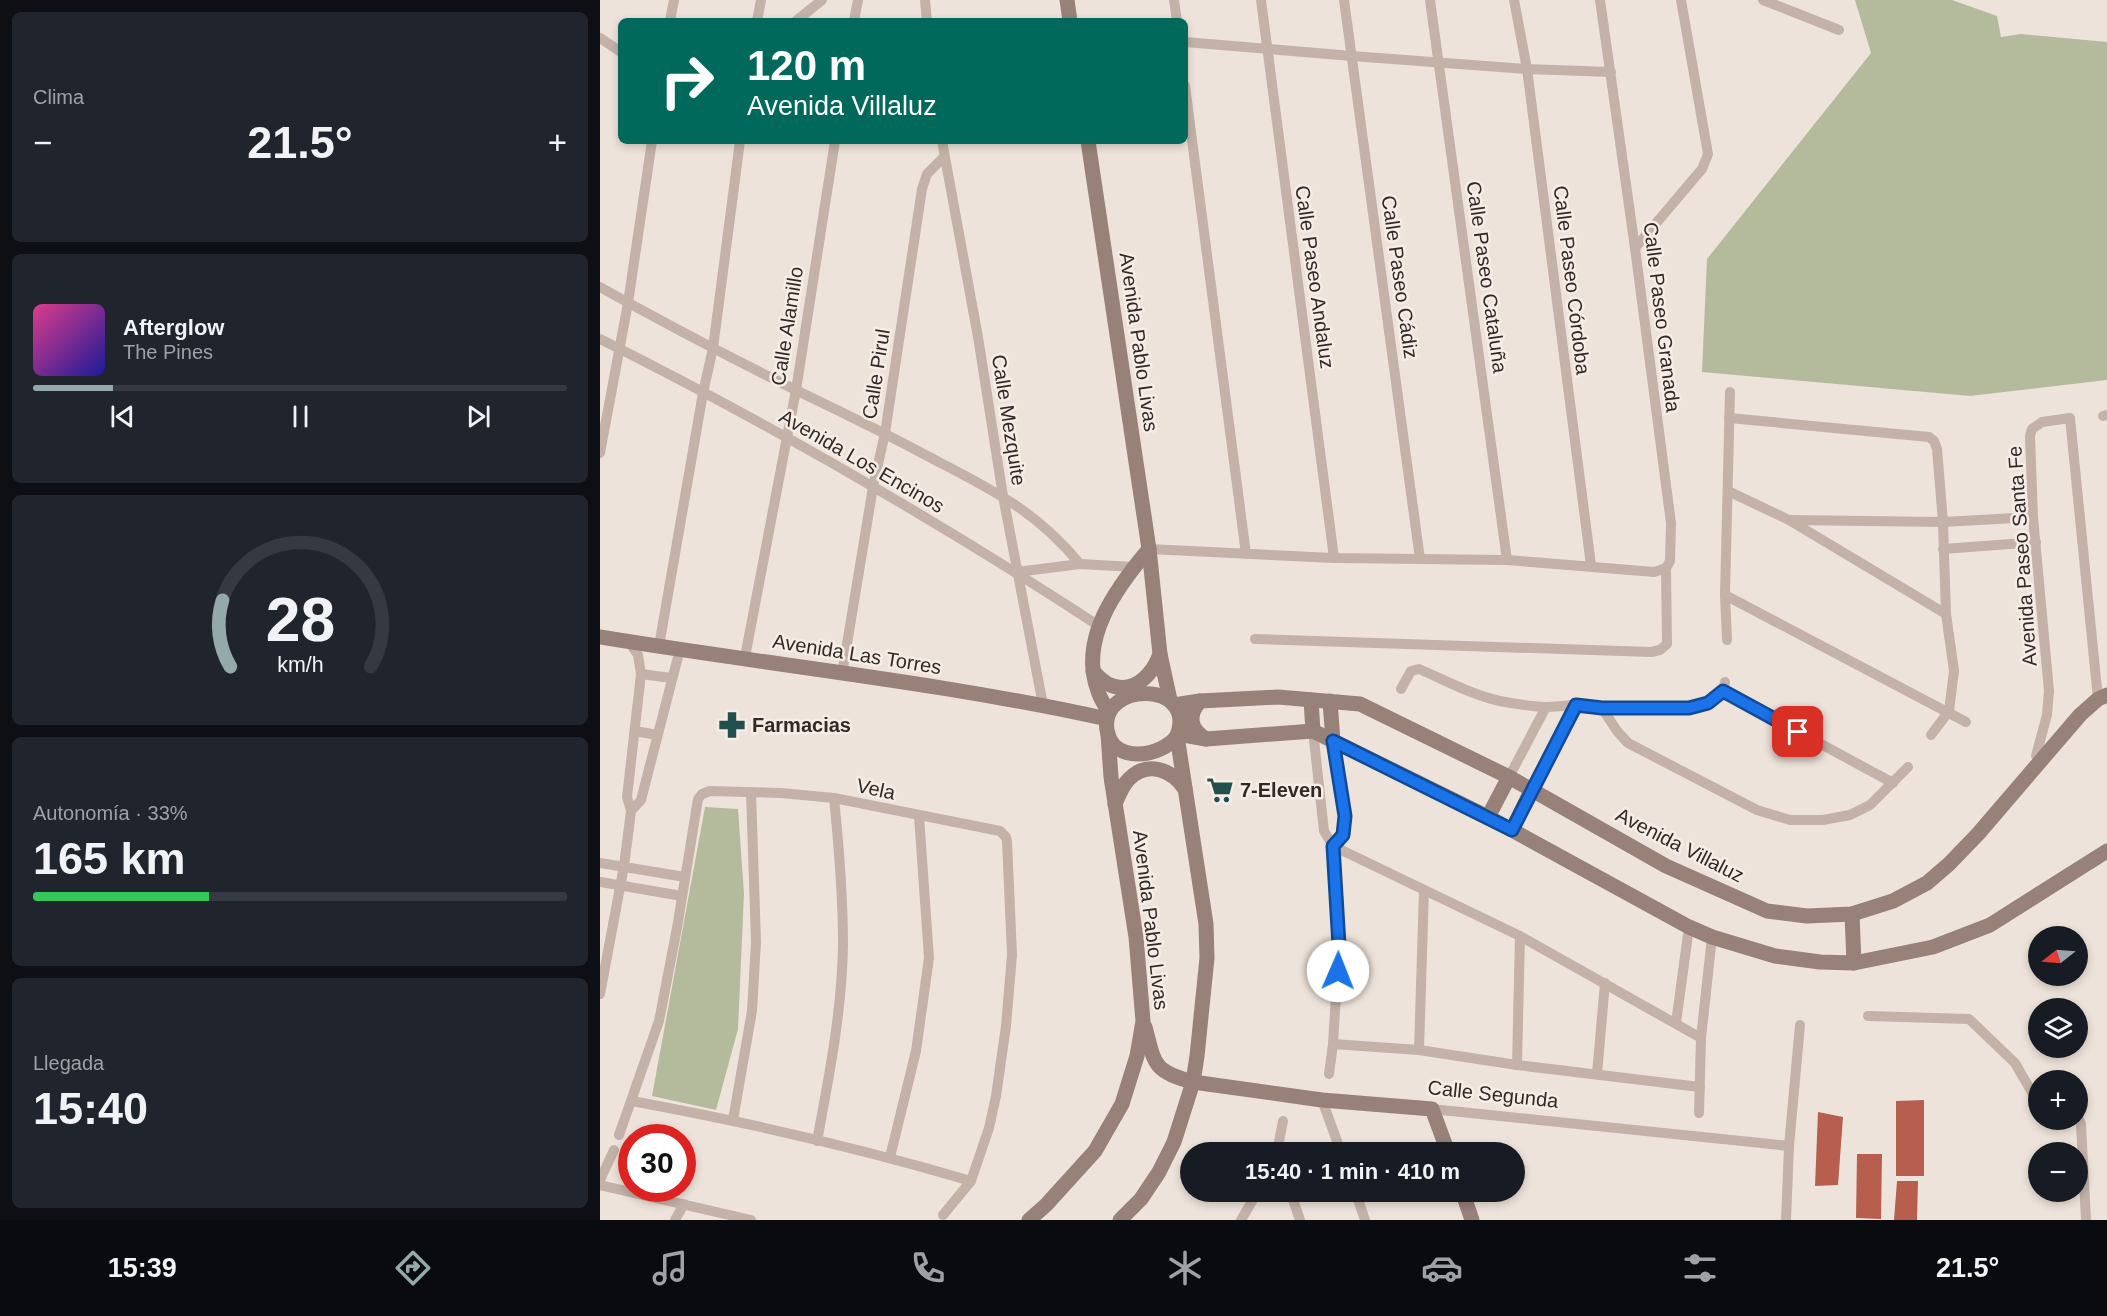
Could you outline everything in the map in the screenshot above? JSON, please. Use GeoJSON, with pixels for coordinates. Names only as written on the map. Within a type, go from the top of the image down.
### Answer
{"type":"FeatureCollection","features":[{"type":"Feature","properties":{"kind":"street"},"geometry":{"type":"LineString","coordinates":[[671,18],[674,0]]}},
{"type":"Feature","properties":{"kind":"street"},"geometry":{"type":"LineString","coordinates":[[758,18],[761,0]]}},
{"type":"Feature","properties":{"kind":"street"},"geometry":{"type":"LineString","coordinates":[[800,18],[822,0]]}},
{"type":"Feature","properties":{"kind":"street"},"geometry":{"type":"LineString","coordinates":[[855,18],[858,0]]}},
{"type":"Feature","properties":{"kind":"street"},"geometry":{"type":"LineString","coordinates":[[925,0],[927,18]]}},
{"type":"Feature","properties":{"kind":"street"},"geometry":{"type":"LineString","coordinates":[[1067,0],[1070,18]]}},
{"type":"Feature","properties":{"kind":"street"},"geometry":{"type":"LineString","coordinates":[[1174,0],[1177,18]]}},
{"type":"Feature","properties":{"kind":"street","name":"Calle Paseo Andaluz"},"geometry":{"type":"LineString","coordinates":[[1261,0],[1334,558]]}},
{"type":"Feature","properties":{"kind":"street","name":"Calle Paseo Cádiz"},"geometry":{"type":"LineString","coordinates":[[1344,0],[1420,559]]}},
{"type":"Feature","properties":{"kind":"street","name":"Calle Paseo Cataluña"},"geometry":{"type":"LineString","coordinates":[[1430,0],[1507,560]]}},
{"type":"Feature","properties":{"kind":"street","name":"Calle Paseo Córdoba"},"geometry":{"type":"LineString","coordinates":[[1514,0],[1527,69],[1591,566]]}},
{"type":"Feature","properties":{"kind":"street","name":"Calle Paseo Granada"},"geometry":{"type":"LineString","coordinates":[[1255,639],[1651,652],[1665,647],[1668,639],[1666,568],[1670,561],[1671,523],[1600,0]]}},
{"type":"Feature","properties":{"kind":"street"},"geometry":{"type":"LineString","coordinates":[[1635,248],[1702,169],[1706,161],[1708,146],[1681,0]]}},
{"type":"Feature","properties":{"kind":"street"},"geometry":{"type":"LineString","coordinates":[[1763,0],[1839,30]]}},
{"type":"Feature","properties":{"kind":"street"},"geometry":{"type":"LineString","coordinates":[[600,38],[618,50]]}},
{"type":"Feature","properties":{"kind":"street"},"geometry":{"type":"LineString","coordinates":[[1188,42],[1527,69],[1611,72]]}},
{"type":"Feature","properties":{"kind":"street"},"geometry":{"type":"LineString","coordinates":[[1188,109],[1246,554]]}},
{"type":"Feature","properties":{"kind":"street"},"geometry":{"type":"LineString","coordinates":[[600,453],[628,303],[652,144]]}},
{"type":"Feature","properties":{"kind":"street"},"geometry":{"type":"LineString","coordinates":[[659,646],[703,393],[713,348],[740,144]]}},
{"type":"Feature","properties":{"kind":"street","name":"Calle Alamillo"},"geometry":{"type":"LineString","coordinates":[[745,657],[796,390],[835,144]]}},
{"type":"Feature","properties":{"kind":"street","name":"Calle Mezquite"},"geometry":{"type":"LineString","coordinates":[[942,144],[978,337],[1003,496],[1042,705]]}},
{"type":"Feature","properties":{"kind":"street","name":"Avenida Pablo Livas"},"geometry":{"type":"LineString","coordinates":[[1088,144],[1149,549],[1160,654],[1172,702]]}},
{"type":"Feature","properties":{"kind":"street","name":"Calle Pirul"},"geometry":{"type":"LineString","coordinates":[[842,674],[873,487],[885,433],[922,189],[927,174],[944,157]]}},
{"type":"Feature","properties":{"kind":"street","name":"Avenida Los Encinos"},"geometry":{"type":"LineString","coordinates":[[600,287],[713,348],[885,433],[1003,496],[1039,522],[1065,546],[1080,564]]}},
{"type":"Feature","properties":{"kind":"street","name":"Avenida Los Encinos"},"geometry":{"type":"LineString","coordinates":[[600,339],[786,436],[1017,572],[1099,626]]}},
{"type":"Feature","properties":{"kind":"street"},"geometry":{"type":"LineString","coordinates":[[1727,640],[1725,595],[1730,392]]}},
{"type":"Feature","properties":{"kind":"street"},"geometry":{"type":"LineString","coordinates":[[1729,418],[1929,437],[1936,445],[1943,522],[1946,614],[1954,671],[1949,711],[1931,735]]}},
{"type":"Feature","properties":{"kind":"street","name":"Avenida Paseo Santa Fe"},"geometry":{"type":"LineString","coordinates":[[2038,755],[2047,715],[2049,691],[2033,517],[2030,436],[2032,429],[2042,422],[2070,418],[2102,697]]}},
{"type":"Feature","properties":{"kind":"street"},"geometry":{"type":"LineString","coordinates":[[1728,491],[1789,520],[1946,614]]}},
{"type":"Feature","properties":{"kind":"street"},"geometry":{"type":"LineString","coordinates":[[1789,520],[1943,522],[2033,517]]}},
{"type":"Feature","properties":{"kind":"street"},"geometry":{"type":"LineString","coordinates":[[1943,549],[2036,542]]}},
{"type":"Feature","properties":{"kind":"street"},"geometry":{"type":"LineString","coordinates":[[1149,549],[1334,558],[1507,560],[1654,572],[1666,568]]}},
{"type":"Feature","properties":{"kind":"street","name":"Avenida Pablo Livas"},"geometry":{"type":"LineString","coordinates":[[1029,1220],[1095,1152],[1122,1104],[1137,1056],[1143,1021],[1136,937],[1111,777],[1108,722],[1093,671],[1093,645],[1099,626],[1115,594],[1149,549]]}},
{"type":"Feature","properties":{"kind":"street"},"geometry":{"type":"LineString","coordinates":[[1017,572],[1080,564],[1134,567]]}},
{"type":"Feature","properties":{"kind":"street"},"geometry":{"type":"LineString","coordinates":[[1725,595],[1949,711],[1966,722]]}},
{"type":"Feature","properties":{"kind":"street","name":"Avenida Las Torres"},"geometry":{"type":"LineString","coordinates":[[600,637],[745,657],[1042,705],[1108,722]]}},
{"type":"Feature","properties":{"kind":"street"},"geometry":{"type":"LineString","coordinates":[[600,994],[624,866],[630,811],[627,797],[641,674],[638,655],[629,642]]}},
{"type":"Feature","properties":{"kind":"street"},"geometry":{"type":"LineString","coordinates":[[630,811],[641,800],[680,649]]}},
{"type":"Feature","properties":{"kind":"street"},"geometry":{"type":"LineString","coordinates":[[1093,671],[1106,685],[1114,688],[1135,685],[1152,671],[1160,654]]}},
{"type":"Feature","properties":{"kind":"street"},"geometry":{"type":"LineString","coordinates":[[1401,689],[1411,671],[1419,669],[1499,701],[1546,707],[1576,705],[1602,708],[1689,708],[1708,703],[1724,686],[1893,783]]}},
{"type":"Feature","properties":{"kind":"street"},"geometry":{"type":"LineString","coordinates":[[641,674],[671,678]]}},
{"type":"Feature","properties":{"kind":"street"},"geometry":{"type":"LineString","coordinates":[[1156,694],[1172,702],[1179,714],[1180,724],[1178,735],[1172,743],[1157,752],[1133,754],[1117,748],[1108,722],[1119,700],[1125,697],[1156,694]]}},
{"type":"Feature","properties":{"kind":"street","name":"Avenida Villaluz"},"geometry":{"type":"LineString","coordinates":[[1172,702],[1278,697],[1360,704],[1532,789],[1666,867],[1767,911],[1807,916],[1852,914],[1893,901],[1927,883],[1978,834],[2038,755],[2102,697]]}},
{"type":"Feature","properties":{"kind":"street"},"geometry":{"type":"LineString","coordinates":[[1311,700],[1324,831],[1333,846],[1339,945],[1329,1074]]}},
{"type":"Feature","properties":{"kind":"street"},"geometry":{"type":"LineString","coordinates":[[1200,701],[1192,716],[1193,724],[1197,733],[1206,739]]}},
{"type":"Feature","properties":{"kind":"street"},"geometry":{"type":"LineString","coordinates":[[1330,701],[1333,741],[1345,816],[1343,835],[1333,846]]}},
{"type":"Feature","properties":{"kind":"street"},"geometry":{"type":"LineString","coordinates":[[1512,830],[1576,705]]}},
{"type":"Feature","properties":{"kind":"street"},"geometry":{"type":"LineString","coordinates":[[1488,817],[1546,707]]}},
{"type":"Feature","properties":{"kind":"street"},"geometry":{"type":"LineString","coordinates":[[1602,708],[1628,743],[1757,810],[1790,820],[1823,820],[1850,815],[1870,805],[1908,767]]}},
{"type":"Feature","properties":{"kind":"street"},"geometry":{"type":"LineString","coordinates":[[635,731],[657,735]]}},
{"type":"Feature","properties":{"kind":"street"},"geometry":{"type":"LineString","coordinates":[[1178,735],[1206,739],[1313,731],[1488,817],[1689,927],[1712,937],[1775,956],[1820,962],[1854,963],[1933,947],[1990,925],[2107,851]]}},
{"type":"Feature","properties":{"kind":"street","name":"Avenida Pablo Livas"},"geometry":{"type":"LineString","coordinates":[[1120,1220],[1141,1198],[1159,1172],[1174,1142],[1193,1082],[1207,958],[1206,924],[1178,735]]}},
{"type":"Feature","properties":{"kind":"street"},"geometry":{"type":"LineString","coordinates":[[1115,804],[1128,780],[1136,773],[1153,768],[1178,779],[1186,792]]}},
{"type":"Feature","properties":{"kind":"street","name":"Vela"},"geometry":{"type":"LineString","coordinates":[[623,1124],[659,1021],[698,799],[702,794],[710,791],[781,793],[834,798],[1000,831],[1006,837],[1012,955],[1006,1026],[989,1128],[971,1181]]}},
{"type":"Feature","properties":{"kind":"street"},"geometry":{"type":"LineString","coordinates":[[732,1120],[752,1011],[756,953],[750,792]]}},
{"type":"Feature","properties":{"kind":"street"},"geometry":{"type":"LineString","coordinates":[[817,1141],[833,1056],[843,947],[841,865],[834,798]]}},
{"type":"Feature","properties":{"kind":"street"},"geometry":{"type":"LineString","coordinates":[[890,1157],[916,1051],[929,958],[919,816]]}},
{"type":"Feature","properties":{"kind":"street"},"geometry":{"type":"LineString","coordinates":[[1333,846],[1520,936],[1701,1038]]}},
{"type":"Feature","properties":{"kind":"street"},"geometry":{"type":"LineString","coordinates":[[600,863],[685,877]]}},
{"type":"Feature","properties":{"kind":"street"},"geometry":{"type":"LineString","coordinates":[[600,882],[682,896]]}},
{"type":"Feature","properties":{"kind":"street"},"geometry":{"type":"LineString","coordinates":[[1419,1050],[1424,890]]}},
{"type":"Feature","properties":{"kind":"street"},"geometry":{"type":"LineString","coordinates":[[1852,914],[1854,963]]}},
{"type":"Feature","properties":{"kind":"street"},"geometry":{"type":"LineString","coordinates":[[1676,1023],[1689,927]]}},
{"type":"Feature","properties":{"kind":"street"},"geometry":{"type":"LineString","coordinates":[[1517,1065],[1520,936]]}},
{"type":"Feature","properties":{"kind":"street"},"geometry":{"type":"LineString","coordinates":[[1699,1113],[1701,1038],[1712,937]]}},
{"type":"Feature","properties":{"kind":"street"},"geometry":{"type":"LineString","coordinates":[[1597,1074],[1605,983]]}},
{"type":"Feature","properties":{"kind":"street"},"geometry":{"type":"LineString","coordinates":[[1868,1016],[1969,1019],[2015,1063],[2028,1086]]}},
{"type":"Feature","properties":{"kind":"street","name":"Calle Segunda"},"geometry":{"type":"LineString","coordinates":[[1143,1021],[1152,1055],[1161,1070],[1193,1082],[1322,1100],[1432,1109],[1789,1146]]}},
{"type":"Feature","properties":{"kind":"street"},"geometry":{"type":"LineString","coordinates":[[1786,1220],[1789,1146],[1800,1025]]}},
{"type":"Feature","properties":{"kind":"street"},"geometry":{"type":"LineString","coordinates":[[1333,1044],[1419,1050],[1517,1065],[1700,1087]]}},
{"type":"Feature","properties":{"kind":"street"},"geometry":{"type":"LineString","coordinates":[[1322,1100],[1337,1142]]}},
{"type":"Feature","properties":{"kind":"street"},"geometry":{"type":"LineString","coordinates":[[632,1101],[732,1120],[890,1157],[971,1181],[943,1215]]}},
{"type":"Feature","properties":{"kind":"street"},"geometry":{"type":"LineString","coordinates":[[1432,1109],[1444,1142]]}},
{"type":"Feature","properties":{"kind":"street"},"geometry":{"type":"LineString","coordinates":[[1279,1142],[1282,1121]]}},
{"type":"Feature","properties":{"kind":"street"},"geometry":{"type":"LineString","coordinates":[[2080,1130],[2086,1220]]}},
{"type":"Feature","properties":{"kind":"street"},"geometry":{"type":"LineString","coordinates":[[614,1150],[600,1182],[751,1220]]}},
{"type":"Feature","properties":{"kind":"street"},"geometry":{"type":"LineString","coordinates":[[1241,1220],[1252,1202]]}},
{"type":"Feature","properties":{"kind":"street"},"geometry":{"type":"LineString","coordinates":[[1294,1202],[1300,1220]]}},
{"type":"Feature","properties":{"kind":"street"},"geometry":{"type":"LineString","coordinates":[[1359,1202],[1365,1220]]}},
{"type":"Feature","properties":{"kind":"street"},"geometry":{"type":"LineString","coordinates":[[1466,1202],[1472,1220]]}},
{"type":"Feature","properties":{"kind":"street"},"geometry":{"type":"LineString","coordinates":[[675,1220],[684,1204]]}},
{"type":"Feature","properties":{"kind":"green space"},"geometry":{"type":"Polygon","coordinates":[[[1855,0],[1952,0],[1997,16],[2001,37],[2021,34],[2107,42],[2107,380],[1970,396],[1702,372],[1707,259],[1871,53],[1855,0]]]}},
{"type":"Feature","properties":{"kind":"green space"},"geometry":{"type":"Polygon","coordinates":[[[705,807],[738,809],[744,894],[738,1029],[716,1110],[652,1096],[705,807]]]}},
{"type":"Feature","properties":{"kind":"building"},"geometry":{"type":"Polygon","coordinates":[[[1924,1100],[1924,1176],[1896,1176],[1896,1101],[1924,1100]]]}},
{"type":"Feature","properties":{"kind":"building"},"geometry":{"type":"Polygon","coordinates":[[[1818,1112],[1843,1117],[1838,1185],[1815,1186],[1818,1112]]]}},
{"type":"Feature","properties":{"kind":"building"},"geometry":{"type":"Polygon","coordinates":[[[1857,1154],[1882,1154],[1881,1219],[1856,1218],[1857,1154]]]}},
{"type":"Feature","properties":{"kind":"building"},"geometry":{"type":"Polygon","coordinates":[[[1897,1181],[1918,1181],[1917,1220],[1894,1220],[1897,1181]]]}},
{"type":"Feature","properties":{"kind":"place","name":"Farmacias"},"geometry":{"type":"Point","coordinates":[732,725]}},
{"type":"Feature","properties":{"kind":"place","name":"7-Eleven"},"geometry":{"type":"Point","coordinates":[1220,790]}},
{"type":"Feature","properties":{"kind":"route"},"geometry":{"type":"LineString","coordinates":[[1338,971],[1339,945],[1333,846],[1343,835],[1345,816],[1333,741],[1512,830],[1576,705],[1602,708],[1689,708],[1708,703],[1723,691],[1798,732]]}}]}
